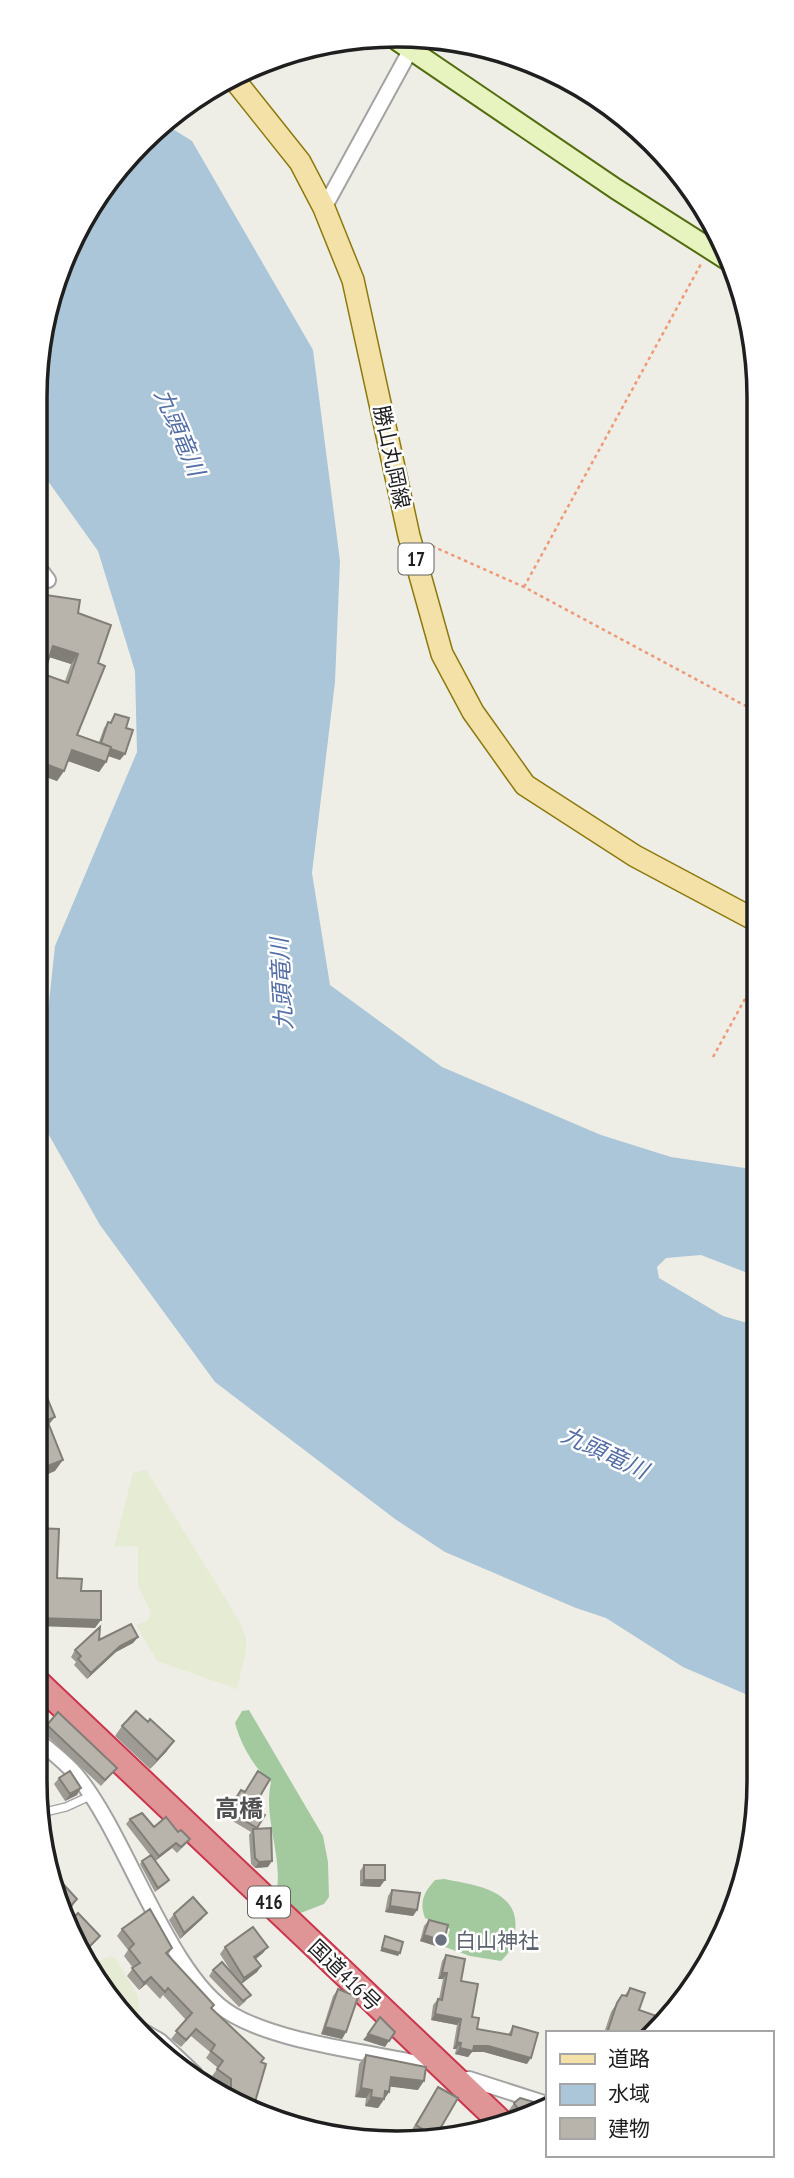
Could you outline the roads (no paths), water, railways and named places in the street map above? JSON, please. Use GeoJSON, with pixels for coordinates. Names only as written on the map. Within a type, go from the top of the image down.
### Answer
{"type":"FeatureCollection","features":[{"type":"Feature","properties":{"kind":"highway","name":"国道416号"},"geometry":{"type":"LineString","coordinates":[[47,1691],[495,2117]]}},
{"type":"Feature","properties":{"kind":"main road","name":"勝山丸岡線"},"geometry":{"type":"LineString","coordinates":[[239,85],[300,162],[324,208],[353,280],[410,536],[442,654],[473,712],[525,785],[635,856],[747,915]]}},
{"type":"Feature","properties":{"kind":"street"},"geometry":{"type":"LineString","coordinates":[[324,208],[403,47]]}},
{"type":"Feature","properties":{"kind":"street"},"geometry":{"type":"LineString","coordinates":[[408,47],[717,255]]}},
{"type":"Feature","properties":{"kind":"street"},"geometry":{"type":"LineString","coordinates":[[47,1749],[78,1778],[90,1796],[184,1964],[209,1997],[231,2014],[257,2027],[417,2063],[433,2058]]}},
{"type":"Feature","properties":{"kind":"street"},"geometry":{"type":"LineString","coordinates":[[458,2081],[469,2079],[538,2101]]}},
{"type":"Feature","properties":{"kind":"lane"},"geometry":{"type":"LineString","coordinates":[[49,1811],[90,1796]]}},
{"type":"Feature","properties":{"kind":"water","name":"九頭竜川"},"geometry":{"type":"Polygon","coordinates":[[[173,129],[192,141],[313,350],[340,561],[335,682],[312,873],[330,985],[442,1067],[601,1135],[671,1157],[747,1168],[747,1273],[701,1255],[666,1258],[657,1267],[659,1278],[723,1316],[747,1323],[747,1695],[683,1667],[606,1618],[576,1608],[445,1552],[395,1519],[215,1382],[100,1225],[47,1132],[47,1021],[55,946],[137,752],[135,671],[98,551],[47,480],[50,351],[66,285],[94,222],[134,166],[173,129]]]}},
{"type":"Feature","properties":{"kind":"place","name":"白山神社"},"geometry":{"type":"Point","coordinates":[441,1940]}},
{"type":"Feature","properties":{"kind":"district","name":"高橋"},"geometry":{"type":"Point","coordinates":[239,1808]}}]}
